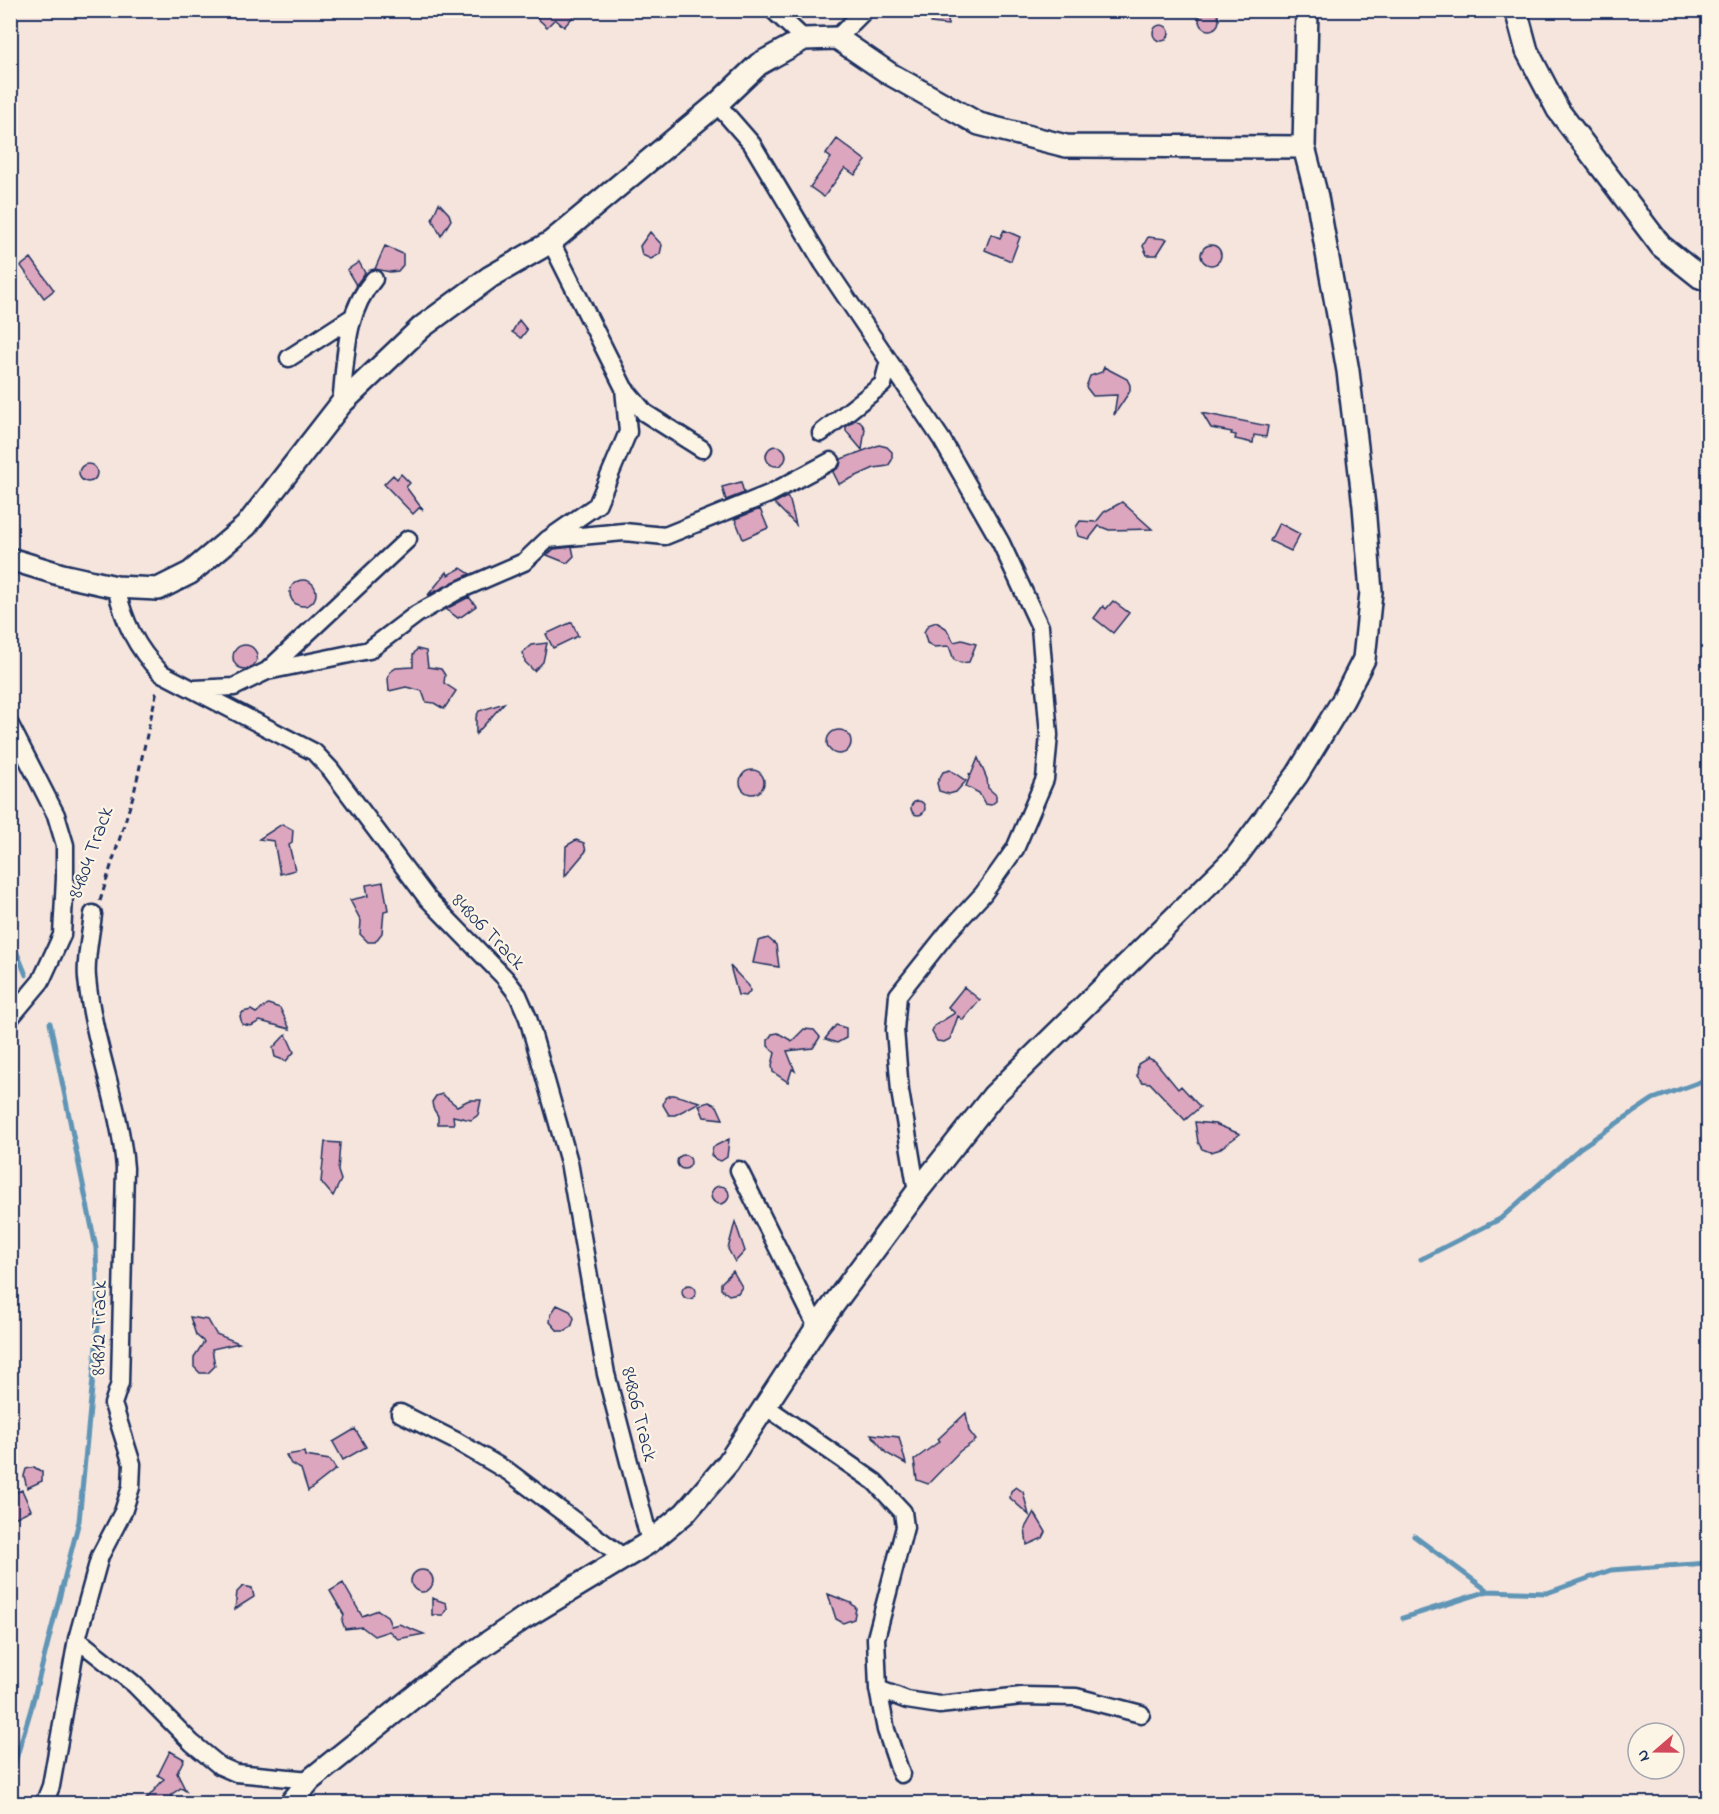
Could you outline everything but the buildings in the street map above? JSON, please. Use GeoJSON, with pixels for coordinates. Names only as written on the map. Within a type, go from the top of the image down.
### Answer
{"type":"FeatureCollection","features":[{"type":"Feature","properties":{"kind":"street"},"geometry":{"type":"LineString","coordinates":[[773,10],[804,39]]}},
{"type":"Feature","properties":{"kind":"street"},"geometry":{"type":"LineString","coordinates":[[837,38],[865,10]]}},
{"type":"Feature","properties":{"kind":"street"},"geometry":{"type":"LineString","coordinates":[[290,1803],[310,1780],[446,1671],[524,1618],[650,1542],[685,1513],[728,1463],[817,1327],[916,1192],[993,1096],[1236,857],[1297,775],[1343,700],[1364,659],[1371,592],[1364,506],[1348,371],[1317,197],[1304,147],[1307,10]]}},
{"type":"Feature","properties":{"kind":"street"},"geometry":{"type":"LineString","coordinates":[[1516,10],[1527,51],[1558,110],[1661,246],[1700,277],[1708,280]]}},
{"type":"Feature","properties":{"kind":"street"},"geometry":{"type":"LineString","coordinates":[[10,559],[62,575],[116,587],[158,588],[190,573],[246,526],[341,404],[422,327],[490,277],[551,242],[717,104],[759,64],[804,39],[837,38],[890,74],[979,124],[1066,146],[1304,147]]}},
{"type":"Feature","properties":{"kind":"street"},"geometry":{"type":"LineString","coordinates":[[717,104],[752,144],[817,253],[942,440],[1023,587],[1040,627],[1049,735],[1045,779],[1015,849],[984,894],[948,932],[904,984],[898,995],[894,1014],[900,1091],[916,1192]]}},
{"type":"Feature","properties":{"kind":"street"},"geometry":{"type":"LineString","coordinates":[[551,242],[624,388],[645,413],[702,449]]}},
{"type":"Feature","properties":{"kind":"street"},"geometry":{"type":"LineString","coordinates":[[341,404],[351,318],[360,295],[374,279]]}},
{"type":"Feature","properties":{"kind":"street"},"geometry":{"type":"LineString","coordinates":[[289,358],[351,318]]}},
{"type":"Feature","properties":{"kind":"street"},"geometry":{"type":"LineString","coordinates":[[820,433],[883,384],[889,361]]}},
{"type":"Feature","properties":{"kind":"street"},"geometry":{"type":"LineString","coordinates":[[189,688],[200,690],[234,687],[267,671],[369,650],[417,614],[457,591],[524,562],[548,539],[597,505],[628,432],[624,388]]}},
{"type":"Feature","properties":{"kind":"street"},"geometry":{"type":"LineString","coordinates":[[548,539],[624,532],[665,536],[769,494],[831,461]]}},
{"type":"Feature","properties":{"kind":"street"},"geometry":{"type":"LineString","coordinates":[[267,671],[408,539]]}},
{"type":"Feature","properties":{"kind":"street","name":"84806 Track"},"geometry":{"type":"LineString","coordinates":[[116,587],[123,616],[144,657],[161,673],[314,752],[357,803],[427,898],[506,978],[518,995],[542,1058],[569,1162],[606,1374],[650,1542]]}},
{"type":"Feature","properties":{"kind":"street"},"geometry":{"type":"LineString","coordinates":[[10,725],[51,805],[65,845],[62,935],[41,981],[10,1018]]}},
{"type":"Feature","properties":{"kind":"street","name":"84812 Track"},"geometry":{"type":"LineString","coordinates":[[44,1803],[51,1786],[77,1639],[100,1556],[123,1512],[131,1487],[132,1464],[113,1404],[120,1383],[125,1158],[123,1136],[93,1017],[87,976],[93,914]]}},
{"type":"Feature","properties":{"kind":"street"},"geometry":{"type":"LineString","coordinates":[[739,1170],[817,1327]]}},
{"type":"Feature","properties":{"kind":"street"},"geometry":{"type":"LineString","coordinates":[[765,1406],[876,1482],[903,1512],[905,1527],[876,1638],[878,1689],[886,1730],[901,1774]]}},
{"type":"Feature","properties":{"kind":"street"},"geometry":{"type":"LineString","coordinates":[[400,1413],[456,1441],[509,1472],[622,1557]]}},
{"type":"Feature","properties":{"kind":"street"},"geometry":{"type":"LineString","coordinates":[[77,1639],[134,1684],[192,1743],[219,1766],[246,1774],[310,1780]]}},
{"type":"Feature","properties":{"kind":"street"},"geometry":{"type":"LineString","coordinates":[[878,1689],[907,1700],[939,1705],[1022,1696],[1076,1697],[1141,1714]]}},
{"type":"Feature","properties":{"kind":"path","name":"84804 Track"},"geometry":{"type":"LineString","coordinates":[[93,914],[103,896],[134,793],[161,673]]}},
{"type":"Feature","properties":{"kind":"waterway"},"geometry":{"type":"LineString","coordinates":[[10,936],[26,975]]}},
{"type":"Feature","properties":{"kind":"waterway"},"geometry":{"type":"LineString","coordinates":[[10,1779],[31,1709],[79,1521],[98,1327],[96,1248],[50,1023]]}},
{"type":"Feature","properties":{"kind":"waterway"},"geometry":{"type":"LineString","coordinates":[[1421,1259],[1500,1219],[1580,1148],[1653,1099],[1708,1079]]}},
{"type":"Feature","properties":{"kind":"waterway"},"geometry":{"type":"LineString","coordinates":[[1414,1536],[1488,1591],[1547,1593],[1611,1570],[1708,1563]]}},
{"type":"Feature","properties":{"kind":"waterway"},"geometry":{"type":"LineString","coordinates":[[1403,1618],[1488,1591]]}}]}
